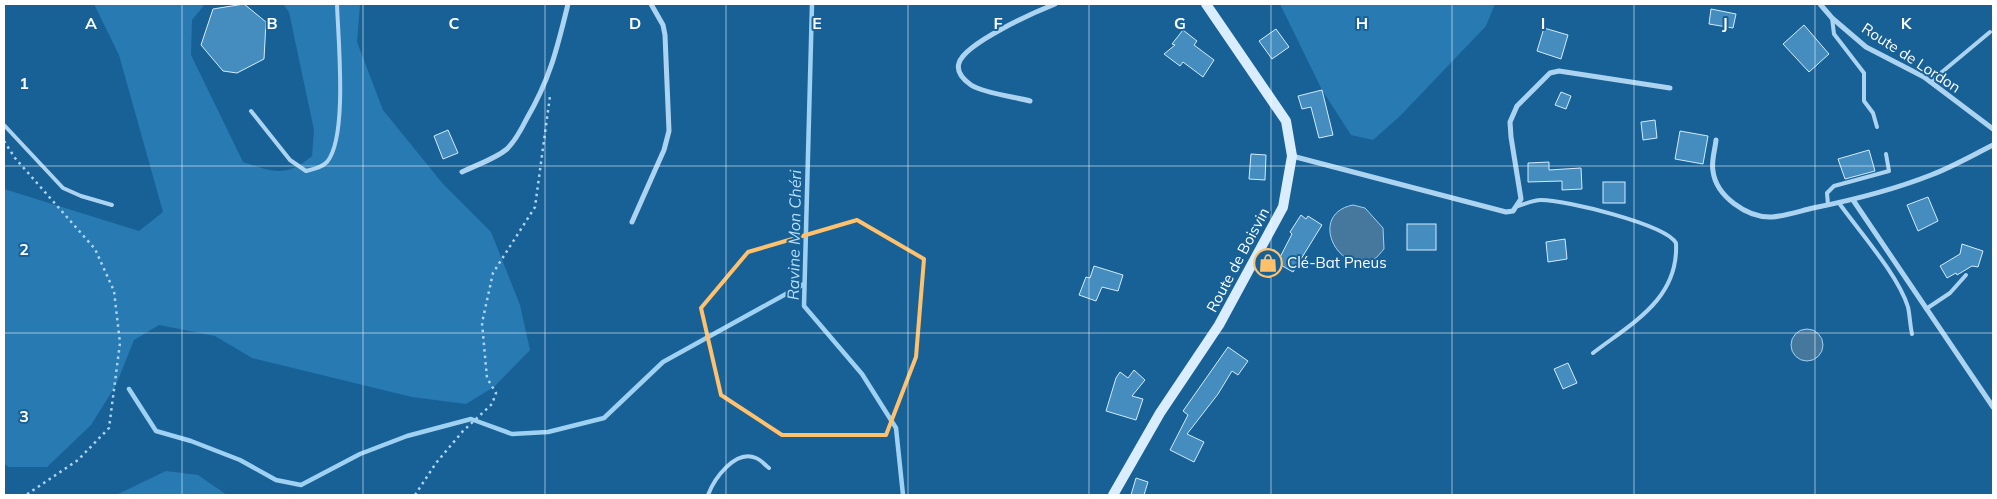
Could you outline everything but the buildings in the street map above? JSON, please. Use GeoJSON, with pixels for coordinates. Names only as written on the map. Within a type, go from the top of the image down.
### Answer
{"type":"FeatureCollection","features":[{"type":"Feature","properties":{"kind":"main road","name":"Route de Boisvin"},"geometry":{"type":"LineString","coordinates":[[1113,495],[1160,414],[1219,325],[1283,207],[1292,156],[1286,121],[1206,4]]}},
{"type":"Feature","properties":{"kind":"street"},"geometry":{"type":"LineString","coordinates":[[462,172],[500,154],[521,129],[540,97],[554,63],[568,4]]}},
{"type":"Feature","properties":{"kind":"street"},"geometry":{"type":"LineString","coordinates":[[632,222],[664,150],[669,131],[665,35],[663,25],[650,4]]}},
{"type":"Feature","properties":{"kind":"street"},"geometry":{"type":"LineString","coordinates":[[1030,101],[973,86],[963,78],[958,69],[959,61],[976,44],[1025,16],[1056,4]]}},
{"type":"Feature","properties":{"kind":"street","name":"Route de Lordon"},"geometry":{"type":"LineString","coordinates":[[1820,4],[1832,18],[1866,47],[1930,82],[1993,129]]}},
{"type":"Feature","properties":{"kind":"street"},"geometry":{"type":"LineString","coordinates":[[1292,156],[1506,212],[1513,211],[1521,199],[1510,137],[1510,122],[1517,106],[1550,73],[1559,71],[1670,88]]}},
{"type":"Feature","properties":{"kind":"street"},"geometry":{"type":"LineString","coordinates":[[1716,140],[1712,170],[1716,182],[1725,195],[1740,208],[1755,214],[1771,217],[1853,200],[1932,175],[1993,145]]}},
{"type":"Feature","properties":{"kind":"street"},"geometry":{"type":"LineString","coordinates":[[1853,200],[1925,310],[1993,407]]}},
{"type":"Feature","properties":{"kind":"lane"},"geometry":{"type":"LineString","coordinates":[[251,111],[290,160],[306,171],[318,169],[328,161],[340,121],[337,4]]}},
{"type":"Feature","properties":{"kind":"lane"},"geometry":{"type":"LineString","coordinates":[[1832,18],[1834,34],[1864,74],[1864,101],[1873,113],[1877,128]]}},
{"type":"Feature","properties":{"kind":"lane"},"geometry":{"type":"LineString","coordinates":[[1930,82],[1990,32]]}},
{"type":"Feature","properties":{"kind":"lane"},"geometry":{"type":"LineString","coordinates":[[4,126],[63,188],[80,196],[112,205]]}},
{"type":"Feature","properties":{"kind":"lane"},"geometry":{"type":"LineString","coordinates":[[1828,205],[1827,193],[1834,186],[1889,171],[1886,154]]}},
{"type":"Feature","properties":{"kind":"lane"},"geometry":{"type":"LineString","coordinates":[[1518,206],[1539,200],[1581,208],[1643,223],[1667,233],[1676,243],[1677,254],[1671,277],[1658,302],[1593,353]]}},
{"type":"Feature","properties":{"kind":"lane"},"geometry":{"type":"LineString","coordinates":[[1838,203],[1886,269],[1903,296],[1908,308],[1912,334]]}},
{"type":"Feature","properties":{"kind":"lane"},"geometry":{"type":"LineString","coordinates":[[1925,310],[1950,293],[1966,275]]}},
{"type":"Feature","properties":{"kind":"lane"},"geometry":{"type":"LineString","coordinates":[[708,495],[712,484],[722,470],[741,459],[756,458],[769,468]]}},
{"type":"Feature","properties":{"kind":"path"},"geometry":{"type":"LineString","coordinates":[[415,495],[436,462],[463,431],[492,404],[496,393],[487,378],[482,323],[493,273],[536,207],[550,92]]}},
{"type":"Feature","properties":{"kind":"path"},"geometry":{"type":"LineString","coordinates":[[4,141],[15,158],[94,249],[114,291],[120,343],[109,428],[78,460],[26,495]]}},
{"type":"Feature","properties":{"kind":"highlighted area"},"geometry":{"type":"Polygon","coordinates":[[[857,220],[924,259],[916,357],[886,435],[782,435],[721,395],[701,308],[748,252],[857,220]]]}},
{"type":"Feature","properties":{"kind":"shaded area"},"geometry":{"type":"Polygon","coordinates":[[[94,4],[205,4],[192,20],[191,55],[243,162],[279,171],[294,168],[312,156],[314,130],[289,12],[283,4],[360,4],[357,42],[383,110],[443,184],[491,232],[520,305],[530,350],[494,387],[466,404],[412,397],[252,358],[215,336],[159,325],[134,340],[116,385],[91,425],[47,467],[9,467],[4,464],[4,189],[139,231],[163,212],[119,55],[94,4]]]}},
{"type":"Feature","properties":{"kind":"shaded area"},"geometry":{"type":"Polygon","coordinates":[[[1280,4],[1495,4],[1486,26],[1400,116],[1373,140],[1351,135],[1322,90],[1280,4]]]}},
{"type":"Feature","properties":{"kind":"shaded area"},"geometry":{"type":"Polygon","coordinates":[[[1353,205],[1365,208],[1383,228],[1384,249],[1373,260],[1360,263],[1349,259],[1339,252],[1333,242],[1330,231],[1332,220],[1339,211],[1353,205]]]}},
{"type":"Feature","properties":{"kind":"shaded area"},"geometry":{"type":"Polygon","coordinates":[[[1807,329],[1819,333],[1823,345],[1819,357],[1807,361],[1795,357],[1791,345],[1795,333],[1807,329]]]}},
{"type":"Feature","properties":{"kind":"shaded area"},"geometry":{"type":"Polygon","coordinates":[[[166,471],[198,475],[227,495],[116,495],[166,471]]]}},
{"type":"Feature","properties":{"kind":"waterway","name":"Ravine Mon Chéri"},"geometry":{"type":"LineString","coordinates":[[812,4],[804,306],[862,374],[896,428],[903,495]]}},
{"type":"Feature","properties":{"kind":"waterway"},"geometry":{"type":"LineString","coordinates":[[129,389],[156,431],[191,441],[240,460],[276,480],[301,485],[360,454],[407,436],[471,419],[512,434],[548,432],[604,418],[663,362],[804,284]]}},
{"type":"Feature","properties":{"kind":"place","name":"Clé-Bat Pneus"},"geometry":{"type":"Point","coordinates":[1268,263]}}]}
